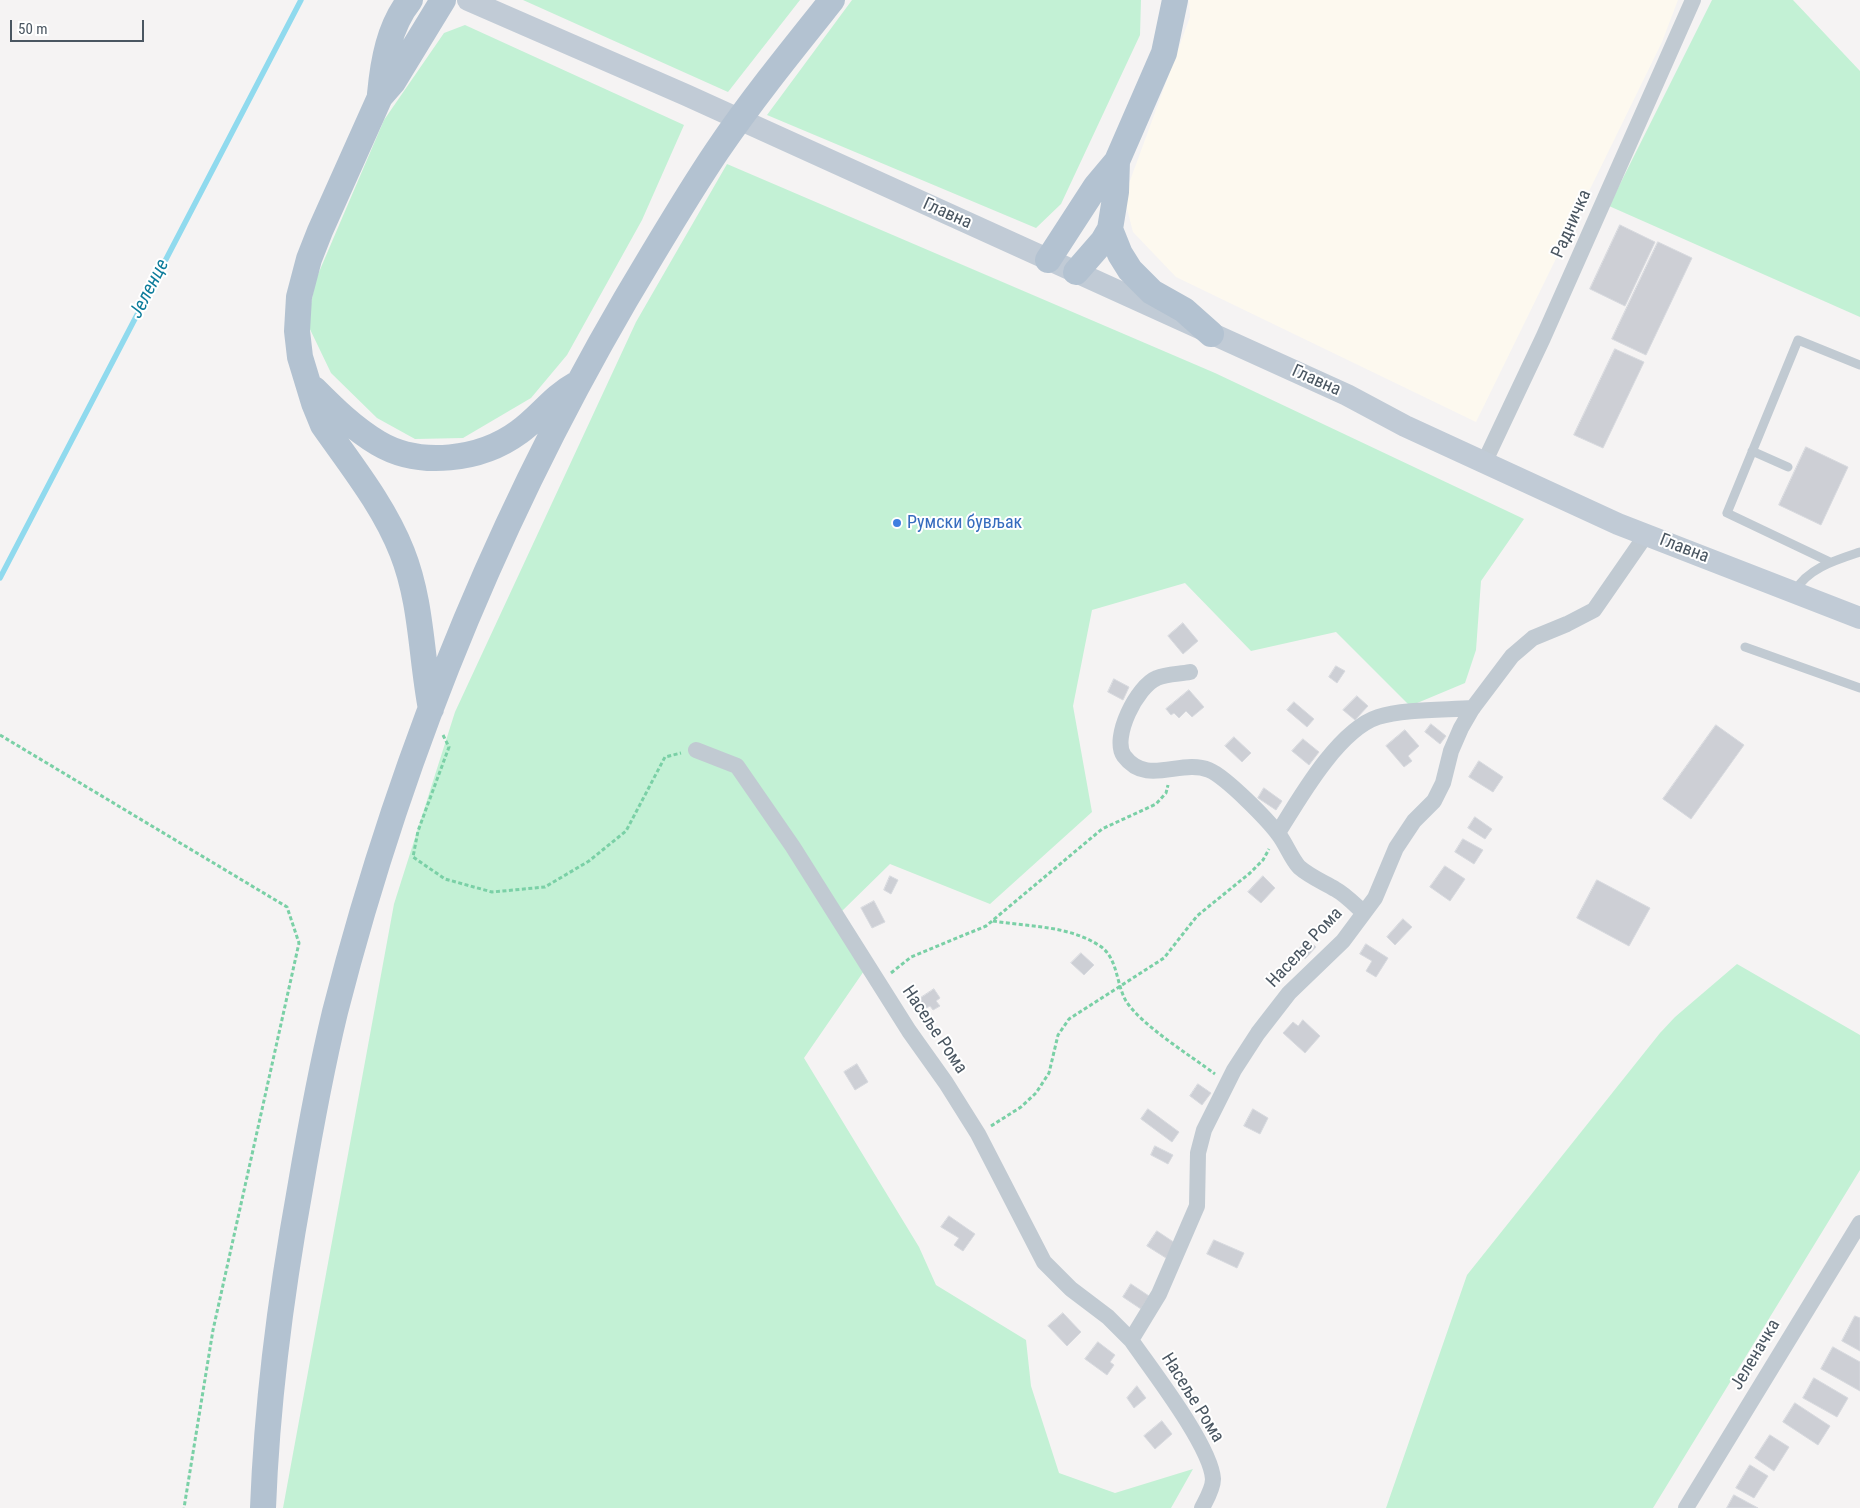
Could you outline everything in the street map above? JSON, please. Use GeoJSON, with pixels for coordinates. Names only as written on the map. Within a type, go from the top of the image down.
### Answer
{"type":"FeatureCollection","features":[{"type":"Feature","properties":{"kind":"main road"},"geometry":{"type":"LineString","coordinates":[[383,0],[390,16],[391,34]]}},
{"type":"Feature","properties":{"kind":"main road"},"geometry":{"type":"LineString","coordinates":[[380,97],[382,76],[391,34],[401,13],[410,0]]}},
{"type":"Feature","properties":{"kind":"main road"},"geometry":{"type":"LineString","coordinates":[[431,709],[416,601],[402,550],[384,517],[323,425],[300,357],[296,314],[302,282],[320,231],[380,97],[393,82],[443,0]]}},
{"type":"Feature","properties":{"kind":"main road","name":"Главна"},"geometry":{"type":"LineString","coordinates":[[468,0],[686,95],[1347,395],[1405,426],[1484,463],[1646,535],[1795,591],[1860,618]]}},
{"type":"Feature","properties":{"kind":"main road"},"geometry":{"type":"LineString","coordinates":[[263,1508],[279,1320],[287,1259],[311,1126],[334,1015],[377,865],[431,709],[482,579],[578,383],[608,328],[716,153],[758,92],[832,0]]}},
{"type":"Feature","properties":{"kind":"main road"},"geometry":{"type":"LineString","coordinates":[[1048,260],[1103,176],[1117,161],[1164,53],[1175,0]]}},
{"type":"Feature","properties":{"kind":"main road"},"geometry":{"type":"LineString","coordinates":[[1076,272],[1110,230],[1116,192],[1117,161]]}},
{"type":"Feature","properties":{"kind":"main road"},"geometry":{"type":"LineString","coordinates":[[1110,230],[1120,254],[1138,278],[1158,296],[1184,310],[1212,334]]}},
{"type":"Feature","properties":{"kind":"main road"},"geometry":{"type":"LineString","coordinates":[[310,385],[340,416],[380,444],[405,454],[432,458],[460,456],[495,446],[521,431],[559,395],[578,383]]}},
{"type":"Feature","properties":{"kind":"street","name":"Радничка"},"geometry":{"type":"LineString","coordinates":[[1484,463],[1543,338],[1693,0]]}},
{"type":"Feature","properties":{"kind":"street","name":"Насеље Рома"},"geometry":{"type":"LineString","coordinates":[[1131,1340],[1159,1294],[1197,1206],[1198,1153],[1204,1130],[1228,1083],[1258,1033],[1289,993],[1343,941],[1375,898],[1396,848],[1414,821],[1434,801],[1443,783],[1451,751],[1473,708],[1512,656],[1533,638],[1568,624],[1594,610],[1646,535]]}},
{"type":"Feature","properties":{"kind":"street"},"geometry":{"type":"LineString","coordinates":[[1190,672],[1156,678],[1144,687],[1127,715],[1122,730],[1121,745],[1123,755],[1135,767],[1146,771],[1172,770],[1195,766],[1211,770],[1226,782],[1278,833],[1298,866],[1342,894],[1364,913]]}},
{"type":"Feature","properties":{"kind":"street"},"geometry":{"type":"LineString","coordinates":[[1278,833],[1310,782],[1345,738],[1364,724],[1376,717],[1391,714],[1473,708]]}},
{"type":"Feature","properties":{"kind":"street","name":"Насеље Рома"},"geometry":{"type":"LineString","coordinates":[[696,750],[737,766],[793,847],[978,1134],[1044,1262],[1071,1289],[1108,1316],[1131,1340],[1189,1424],[1207,1460],[1213,1480],[1202,1508]]}},
{"type":"Feature","properties":{"kind":"street","name":"Јеленачка"},"geometry":{"type":"LineString","coordinates":[[1686,1508],[1860,1224]]}},
{"type":"Feature","properties":{"kind":"lane"},"geometry":{"type":"LineString","coordinates":[[1830,562],[1727,512],[1798,340],[1860,365]]}},
{"type":"Feature","properties":{"kind":"lane"},"geometry":{"type":"LineString","coordinates":[[1752,451],[1788,467]]}},
{"type":"Feature","properties":{"kind":"lane"},"geometry":{"type":"LineString","coordinates":[[1795,591],[1800,582],[1830,562],[1860,552]]}},
{"type":"Feature","properties":{"kind":"lane"},"geometry":{"type":"LineString","coordinates":[[1745,647],[1860,688]]}},
{"type":"Feature","properties":{"kind":"path"},"geometry":{"type":"LineString","coordinates":[[431,709],[449,746],[418,831],[413,857],[445,879],[492,892],[545,887],[589,861],[626,830],[666,757],[696,750]]}},
{"type":"Feature","properties":{"kind":"path"},"geometry":{"type":"LineString","coordinates":[[0,735],[287,907],[299,943],[214,1330],[184,1508]]}},
{"type":"Feature","properties":{"kind":"path"},"geometry":{"type":"LineString","coordinates":[[879,983],[911,957],[961,938],[993,921],[1102,829],[1156,804],[1166,794],[1172,770]]}},
{"type":"Feature","properties":{"kind":"path"},"geometry":{"type":"LineString","coordinates":[[978,1134],[1021,1107],[1036,1093],[1049,1073],[1058,1035],[1069,1019],[1164,958],[1197,916],[1263,860],[1278,833]]}},
{"type":"Feature","properties":{"kind":"path"},"geometry":{"type":"LineString","coordinates":[[993,921],[1071,931],[1102,948],[1113,963],[1126,1001],[1162,1036],[1228,1083]]}},
{"type":"Feature","properties":{"kind":"shaded area"},"geometry":{"type":"Polygon","coordinates":[[[1189,0],[1678,0],[1662,42],[1476,422],[1176,277],[1133,232],[1124,197],[1190,17],[1189,0]]]}},
{"type":"Feature","properties":{"kind":"green space"},"geometry":{"type":"Polygon","coordinates":[[[523,0],[800,0],[728,92],[523,0]]]}},
{"type":"Feature","properties":{"kind":"green space"},"geometry":{"type":"Polygon","coordinates":[[[852,0],[1141,0],[1140,35],[1061,204],[1036,228],[767,115],[852,0]]]}},
{"type":"Feature","properties":{"kind":"green space"},"geometry":{"type":"Polygon","coordinates":[[[1712,0],[1793,0],[1860,71],[1860,317],[1609,206],[1712,0]]]}},
{"type":"Feature","properties":{"kind":"green space"},"geometry":{"type":"Polygon","coordinates":[[[465,25],[684,125],[642,220],[567,355],[531,398],[463,438],[415,439],[377,418],[331,373],[307,323],[316,279],[384,120],[444,33],[465,25]]]}},
{"type":"Feature","properties":{"kind":"green space"},"geometry":{"type":"Polygon","coordinates":[[[727,164],[1215,373],[1524,519],[1481,581],[1476,650],[1465,683],[1410,706],[1336,632],[1251,651],[1185,583],[1092,610],[1073,706],[1092,812],[990,904],[890,864],[841,912],[866,968],[804,1058],[919,1247],[936,1285],[1026,1340],[1031,1386],[1059,1473],[1115,1493],[1193,1469],[1171,1508],[283,1508],[394,904],[455,712],[636,322],[727,164]]]}},
{"type":"Feature","properties":{"kind":"green space"},"geometry":{"type":"Polygon","coordinates":[[[1737,964],[1860,1035],[1860,1170],[1653,1508],[1386,1508],[1467,1275],[1660,1033],[1675,1017],[1737,964]]]}},
{"type":"Feature","properties":{"kind":"building"},"geometry":{"type":"Polygon","coordinates":[[[1620,225],[1655,242],[1625,306],[1590,289],[1620,225]]]}},
{"type":"Feature","properties":{"kind":"building"},"geometry":{"type":"Polygon","coordinates":[[[1658,242],[1692,258],[1646,355],[1612,339],[1658,242]]]}},
{"type":"Feature","properties":{"kind":"building"},"geometry":{"type":"Polygon","coordinates":[[[1615,349],[1644,362],[1603,448],[1574,435],[1615,349]]]}},
{"type":"Feature","properties":{"kind":"building"},"geometry":{"type":"Polygon","coordinates":[[[1806,447],[1848,467],[1821,525],[1779,505],[1806,447]]]}},
{"type":"Feature","properties":{"kind":"building"},"geometry":{"type":"Polygon","coordinates":[[[1183,623],[1198,641],[1183,654],[1168,636],[1183,623]]]}},
{"type":"Feature","properties":{"kind":"building"},"geometry":{"type":"Polygon","coordinates":[[[1336,666],[1345,671],[1337,683],[1329,677],[1336,666]]]}},
{"type":"Feature","properties":{"kind":"building"},"geometry":{"type":"Polygon","coordinates":[[[1114,679],[1129,687],[1123,700],[1108,692],[1114,679]]]}},
{"type":"Feature","properties":{"kind":"building"},"geometry":{"type":"Polygon","coordinates":[[[1189,690],[1204,707],[1192,717],[1186,711],[1179,718],[1174,713],[1171,715],[1166,709],[1189,690]]]}},
{"type":"Feature","properties":{"kind":"building"},"geometry":{"type":"Polygon","coordinates":[[[1357,696],[1368,706],[1355,720],[1343,710],[1357,696]]]}},
{"type":"Feature","properties":{"kind":"building"},"geometry":{"type":"Polygon","coordinates":[[[1294,702],[1314,719],[1307,727],[1287,710],[1294,702]]]}},
{"type":"Feature","properties":{"kind":"building"},"geometry":{"type":"Polygon","coordinates":[[[1431,724],[1446,736],[1440,744],[1425,732],[1431,724]]]}},
{"type":"Feature","properties":{"kind":"building"},"geometry":{"type":"Polygon","coordinates":[[[1716,725],[1744,745],[1691,819],[1663,799],[1716,725]]]}},
{"type":"Feature","properties":{"kind":"building"},"geometry":{"type":"Polygon","coordinates":[[[1405,730],[1419,746],[1408,756],[1412,761],[1404,767],[1386,746],[1405,730]]]}},
{"type":"Feature","properties":{"kind":"building"},"geometry":{"type":"Polygon","coordinates":[[[1234,737],[1251,753],[1242,762],[1225,746],[1234,737]]]}},
{"type":"Feature","properties":{"kind":"building"},"geometry":{"type":"Polygon","coordinates":[[[1303,739],[1319,752],[1309,765],[1292,751],[1303,739]]]}},
{"type":"Feature","properties":{"kind":"building"},"geometry":{"type":"Polygon","coordinates":[[[1479,761],[1503,777],[1493,792],[1469,777],[1479,761]]]}},
{"type":"Feature","properties":{"kind":"building"},"geometry":{"type":"Polygon","coordinates":[[[1264,788],[1282,801],[1276,810],[1258,798],[1264,788]]]}},
{"type":"Feature","properties":{"kind":"building"},"geometry":{"type":"Polygon","coordinates":[[[1475,817],[1492,829],[1485,839],[1468,828],[1475,817]]]}},
{"type":"Feature","properties":{"kind":"building"},"geometry":{"type":"Polygon","coordinates":[[[1463,839],[1483,850],[1474,864],[1455,852],[1463,839]]]}},
{"type":"Feature","properties":{"kind":"building"},"geometry":{"type":"Polygon","coordinates":[[[1445,866],[1465,879],[1450,901],[1430,887],[1445,866]]]}},
{"type":"Feature","properties":{"kind":"building"},"geometry":{"type":"Polygon","coordinates":[[[890,876],[898,880],[891,894],[884,890],[890,876]]]}},
{"type":"Feature","properties":{"kind":"building"},"geometry":{"type":"Polygon","coordinates":[[[1263,876],[1275,888],[1261,903],[1248,892],[1263,876]]]}},
{"type":"Feature","properties":{"kind":"building"},"geometry":{"type":"Polygon","coordinates":[[[1597,880],[1650,908],[1629,946],[1577,918],[1597,880]]]}},
{"type":"Feature","properties":{"kind":"building"},"geometry":{"type":"Polygon","coordinates":[[[874,901],[885,922],[872,928],[861,908],[874,901]]]}},
{"type":"Feature","properties":{"kind":"building"},"geometry":{"type":"Polygon","coordinates":[[[1403,919],[1412,927],[1395,945],[1387,937],[1403,919]]]}},
{"type":"Feature","properties":{"kind":"building"},"geometry":{"type":"Polygon","coordinates":[[[1308,940],[1316,947],[1305,959],[1297,951],[1308,940]]]}},
{"type":"Feature","properties":{"kind":"building"},"geometry":{"type":"Polygon","coordinates":[[[1366,944],[1388,958],[1376,977],[1366,971],[1372,961],[1360,954],[1366,944]]]}},
{"type":"Feature","properties":{"kind":"building"},"geometry":{"type":"Polygon","coordinates":[[[1081,953],[1094,965],[1084,975],[1071,963],[1081,953]]]}},
{"type":"Feature","properties":{"kind":"building"},"geometry":{"type":"Polygon","coordinates":[[[934,989],[940,998],[936,1001],[940,1006],[933,1010],[930,1006],[923,1010],[916,1001],[934,989]]]}},
{"type":"Feature","properties":{"kind":"building"},"geometry":{"type":"Polygon","coordinates":[[[1303,1020],[1320,1036],[1305,1053],[1283,1033],[1293,1022],[1298,1026],[1303,1020]]]}},
{"type":"Feature","properties":{"kind":"building"},"geometry":{"type":"Polygon","coordinates":[[[857,1064],[868,1082],[855,1090],[844,1072],[857,1064]]]}},
{"type":"Feature","properties":{"kind":"building"},"geometry":{"type":"Polygon","coordinates":[[[1198,1084],[1211,1093],[1202,1105],[1190,1096],[1198,1084]]]}},
{"type":"Feature","properties":{"kind":"building"},"geometry":{"type":"Polygon","coordinates":[[[1148,1109],[1179,1132],[1172,1142],[1141,1119],[1148,1109]]]}},
{"type":"Feature","properties":{"kind":"building"},"geometry":{"type":"Polygon","coordinates":[[[1253,1109],[1268,1118],[1260,1134],[1244,1126],[1253,1109]]]}},
{"type":"Feature","properties":{"kind":"building"},"geometry":{"type":"Polygon","coordinates":[[[1155,1146],[1173,1155],[1168,1164],[1151,1155],[1155,1146]]]}},
{"type":"Feature","properties":{"kind":"building"},"geometry":{"type":"Polygon","coordinates":[[[949,1216],[975,1234],[963,1251],[954,1245],[959,1238],[941,1227],[949,1216]]]}},
{"type":"Feature","properties":{"kind":"building"},"geometry":{"type":"Polygon","coordinates":[[[1157,1231],[1175,1243],[1166,1258],[1147,1246],[1157,1231]]]}},
{"type":"Feature","properties":{"kind":"building"},"geometry":{"type":"Polygon","coordinates":[[[1214,1240],[1244,1253],[1237,1268],[1207,1254],[1214,1240]]]}},
{"type":"Feature","properties":{"kind":"building"},"geometry":{"type":"Polygon","coordinates":[[[1131,1284],[1149,1296],[1141,1309],[1123,1297],[1131,1284]]]}},
{"type":"Feature","properties":{"kind":"building"},"geometry":{"type":"Polygon","coordinates":[[[1063,1313],[1081,1332],[1067,1346],[1048,1326],[1063,1313]]]}},
{"type":"Feature","properties":{"kind":"building"},"geometry":{"type":"Polygon","coordinates":[[[1855,1316],[1860,1318],[1860,1351],[1842,1341],[1855,1316]]]}},
{"type":"Feature","properties":{"kind":"building"},"geometry":{"type":"Polygon","coordinates":[[[1098,1342],[1115,1355],[1110,1362],[1114,1365],[1107,1375],[1085,1359],[1098,1342]]]}},
{"type":"Feature","properties":{"kind":"building"},"geometry":{"type":"Polygon","coordinates":[[[1833,1347],[1860,1362],[1860,1391],[1821,1369],[1833,1347]]]}},
{"type":"Feature","properties":{"kind":"building"},"geometry":{"type":"Polygon","coordinates":[[[1814,1378],[1848,1398],[1837,1417],[1803,1398],[1814,1378]]]}},
{"type":"Feature","properties":{"kind":"building"},"geometry":{"type":"Polygon","coordinates":[[[1137,1386],[1146,1398],[1134,1408],[1127,1398],[1137,1386]]]}},
{"type":"Feature","properties":{"kind":"building"},"geometry":{"type":"Polygon","coordinates":[[[1795,1403],[1830,1426],[1818,1445],[1783,1422],[1795,1403]]]}},
{"type":"Feature","properties":{"kind":"building"},"geometry":{"type":"Polygon","coordinates":[[[1162,1421],[1172,1434],[1155,1449],[1144,1436],[1162,1421]]]}},
{"type":"Feature","properties":{"kind":"building"},"geometry":{"type":"Polygon","coordinates":[[[1770,1435],[1789,1447],[1774,1471],[1755,1458],[1770,1435]]]}},
{"type":"Feature","properties":{"kind":"building"},"geometry":{"type":"Polygon","coordinates":[[[1750,1465],[1768,1476],[1754,1498],[1736,1488],[1750,1465]]]}},
{"type":"Feature","properties":{"kind":"building"},"geometry":{"type":"Polygon","coordinates":[[[1734,1495],[1758,1508],[1727,1508],[1734,1495]]]}},
{"type":"Feature","properties":{"kind":"waterway","name":"Јеленце"},"geometry":{"type":"LineString","coordinates":[[0,578],[301,0]]}},
{"type":"Feature","properties":{"kind":"place","name":"Румски бувљак"},"geometry":{"type":"Point","coordinates":[897,523]}}]}
